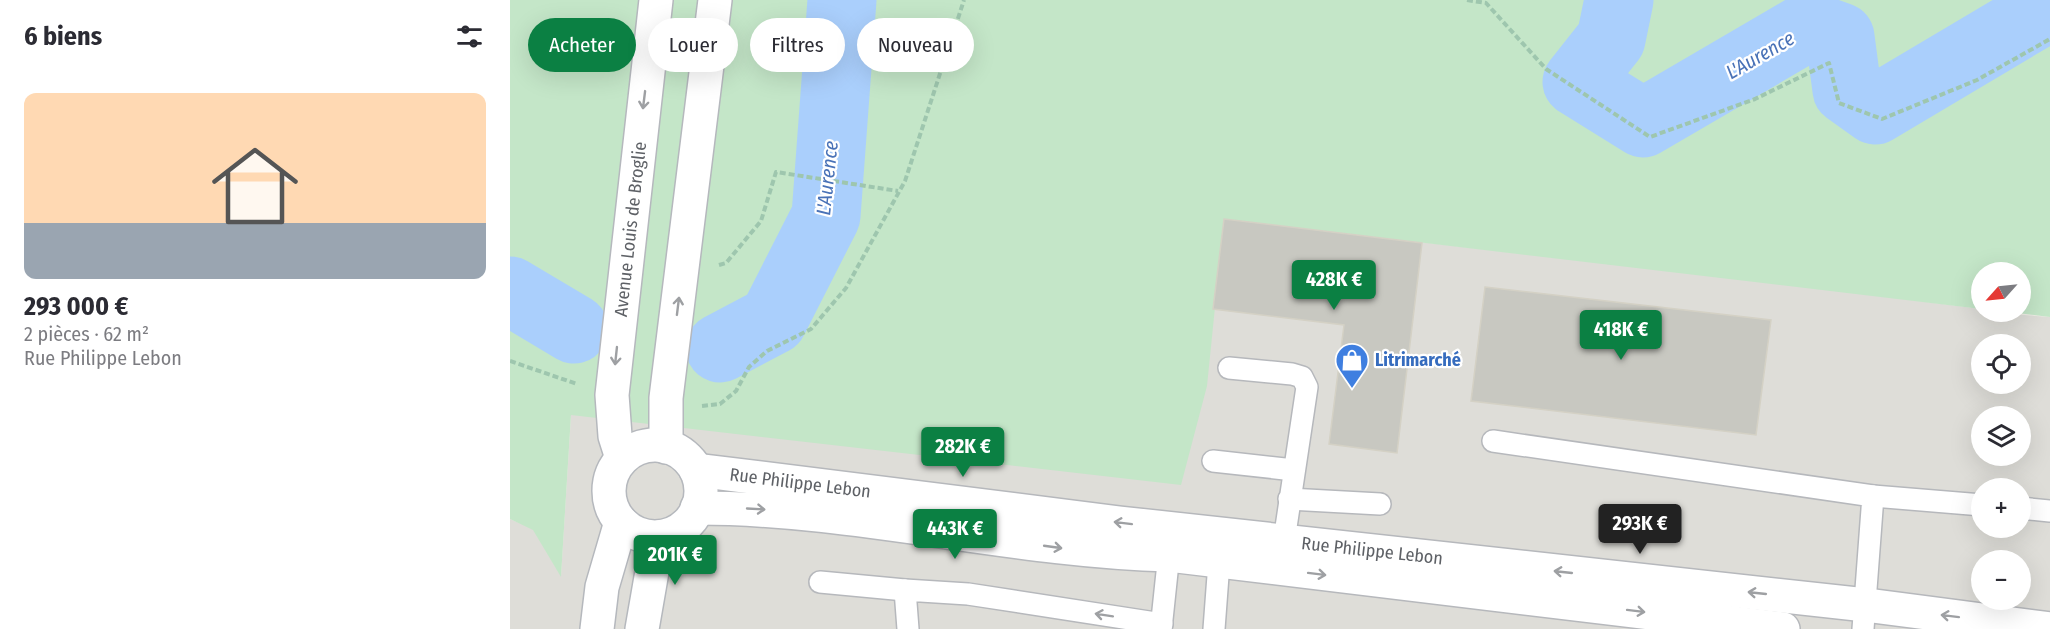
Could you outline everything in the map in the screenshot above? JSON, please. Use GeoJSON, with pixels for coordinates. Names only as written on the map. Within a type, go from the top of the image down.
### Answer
{"type":"FeatureCollection","features":[{"type":"Feature","properties":{"kind":"street","name":"Avenue Louis de Broglie"},"geometry":{"type":"LineString","coordinates":[[622,458],[615,436],[612,395],[656,0]]}},
{"type":"Feature","properties":{"kind":"street"},"geometry":{"type":"LineString","coordinates":[[666,447],[666,398],[714,0]]}},
{"type":"Feature","properties":{"kind":"street"},"geometry":{"type":"LineString","coordinates":[[645,446],[666,447],[680,453],[696,470],[701,496],[691,519],[681,528],[658,537],[644,536],[621,522],[612,511],[609,483],[622,458],[645,446]]}},
{"type":"Feature","properties":{"kind":"street","name":"Rue Philippe Lebon"},"geometry":{"type":"LineString","coordinates":[[696,470],[1220,548],[1864,617],[2050,629]]}},
{"type":"Feature","properties":{"kind":"street","name":"Rue Philippe Lebon"},"geometry":{"type":"LineString","coordinates":[[697,508],[757,508],[1104,553],[1171,542]]}},
{"type":"Feature","properties":{"kind":"street"},"geometry":{"type":"LineString","coordinates":[[597,629],[602,587],[621,522]]}},
{"type":"Feature","properties":{"kind":"street"},"geometry":{"type":"LineString","coordinates":[[642,629],[658,537]]}},
{"type":"Feature","properties":{"kind":"street","name":"Rue Philippe Lebon"},"geometry":{"type":"LineString","coordinates":[[1282,555],[1783,629]]}},
{"type":"Feature","properties":{"kind":"lane"},"geometry":{"type":"LineString","coordinates":[[1229,368],[1292,374],[1302,377],[1307,387],[1282,555]]}},
{"type":"Feature","properties":{"kind":"lane"},"geometry":{"type":"LineString","coordinates":[[1493,441],[1873,496],[1971,504]]}},
{"type":"Feature","properties":{"kind":"lane"},"geometry":{"type":"LineString","coordinates":[[1214,462],[1294,471]]}},
{"type":"Feature","properties":{"kind":"lane"},"geometry":{"type":"LineString","coordinates":[[1864,617],[1873,496]]}},
{"type":"Feature","properties":{"kind":"lane"},"geometry":{"type":"LineString","coordinates":[[1289,499],[1380,504]]}},
{"type":"Feature","properties":{"kind":"lane"},"geometry":{"type":"LineString","coordinates":[[2031,509],[2050,511]]}},
{"type":"Feature","properties":{"kind":"lane"},"geometry":{"type":"LineString","coordinates":[[820,582],[968,594],[1161,626],[1171,542]]}},
{"type":"Feature","properties":{"kind":"lane"},"geometry":{"type":"LineString","coordinates":[[1214,629],[1220,548]]}},
{"type":"Feature","properties":{"kind":"lane"},"geometry":{"type":"LineString","coordinates":[[905,590],[908,629]]}},
{"type":"Feature","properties":{"kind":"path"},"geometry":{"type":"LineString","coordinates":[[666,398],[699,406],[720,404],[736,391],[749,367],[767,351],[811,329],[846,288],[905,182],[964,0]]}},
{"type":"Feature","properties":{"kind":"path"},"geometry":{"type":"LineString","coordinates":[[1467,0],[1486,3],[1546,69],[1650,137],[1755,99],[1829,63],[1839,103],[1882,119],[1977,80],[2050,39]]}},
{"type":"Feature","properties":{"kind":"path"},"geometry":{"type":"LineString","coordinates":[[726,263],[762,221],[776,172],[898,191]]}},
{"type":"Feature","properties":{"kind":"path"},"geometry":{"type":"LineString","coordinates":[[510,361],[612,395]]}},
{"type":"Feature","properties":{"kind":"shaded area"},"geometry":{"type":"Polygon","coordinates":[[[1224,219],[1971,308],[1971,322],[2031,322],[2031,316],[2050,317],[2050,629],[510,629],[510,519],[533,529],[561,576],[571,415],[1206,386],[1224,219]]]}},
{"type":"Feature","properties":{"kind":"green space"},"geometry":{"type":"Polygon","coordinates":[[[510,0],[2050,0],[2050,317],[2031,315],[2031,262],[1971,262],[1971,308],[1224,219],[1207,386],[1181,485],[571,415],[561,577],[533,530],[510,519],[510,0]]]}},
{"type":"Feature","properties":{"kind":"building"},"geometry":{"type":"Polygon","coordinates":[[[1224,219],[1422,243],[1397,453],[1329,444],[1344,325],[1213,309],[1224,219]]]}},
{"type":"Feature","properties":{"kind":"building"},"geometry":{"type":"Polygon","coordinates":[[[1485,287],[1771,320],[1756,435],[1471,401],[1485,287]]]}},
{"type":"Feature","properties":{"kind":"waterway","name":"L'Aurence"},"geometry":{"type":"LineString","coordinates":[[720,348],[773,320],[826,216],[842,0]]}},
{"type":"Feature","properties":{"kind":"waterway","name":"L'Aurence"},"geometry":{"type":"LineString","coordinates":[[1619,0],[1611,39],[1577,82],[1643,123],[1809,26],[1840,37],[1847,90],[1875,110],[2050,6]]}},
{"type":"Feature","properties":{"kind":"waterway","name":"L'Aurence"},"geometry":{"type":"LineString","coordinates":[[510,291],[574,329]]}},
{"type":"Feature","properties":{"kind":"place","name":"Litrimarché"},"geometry":{"type":"Point","coordinates":[1352,389]}}]}
